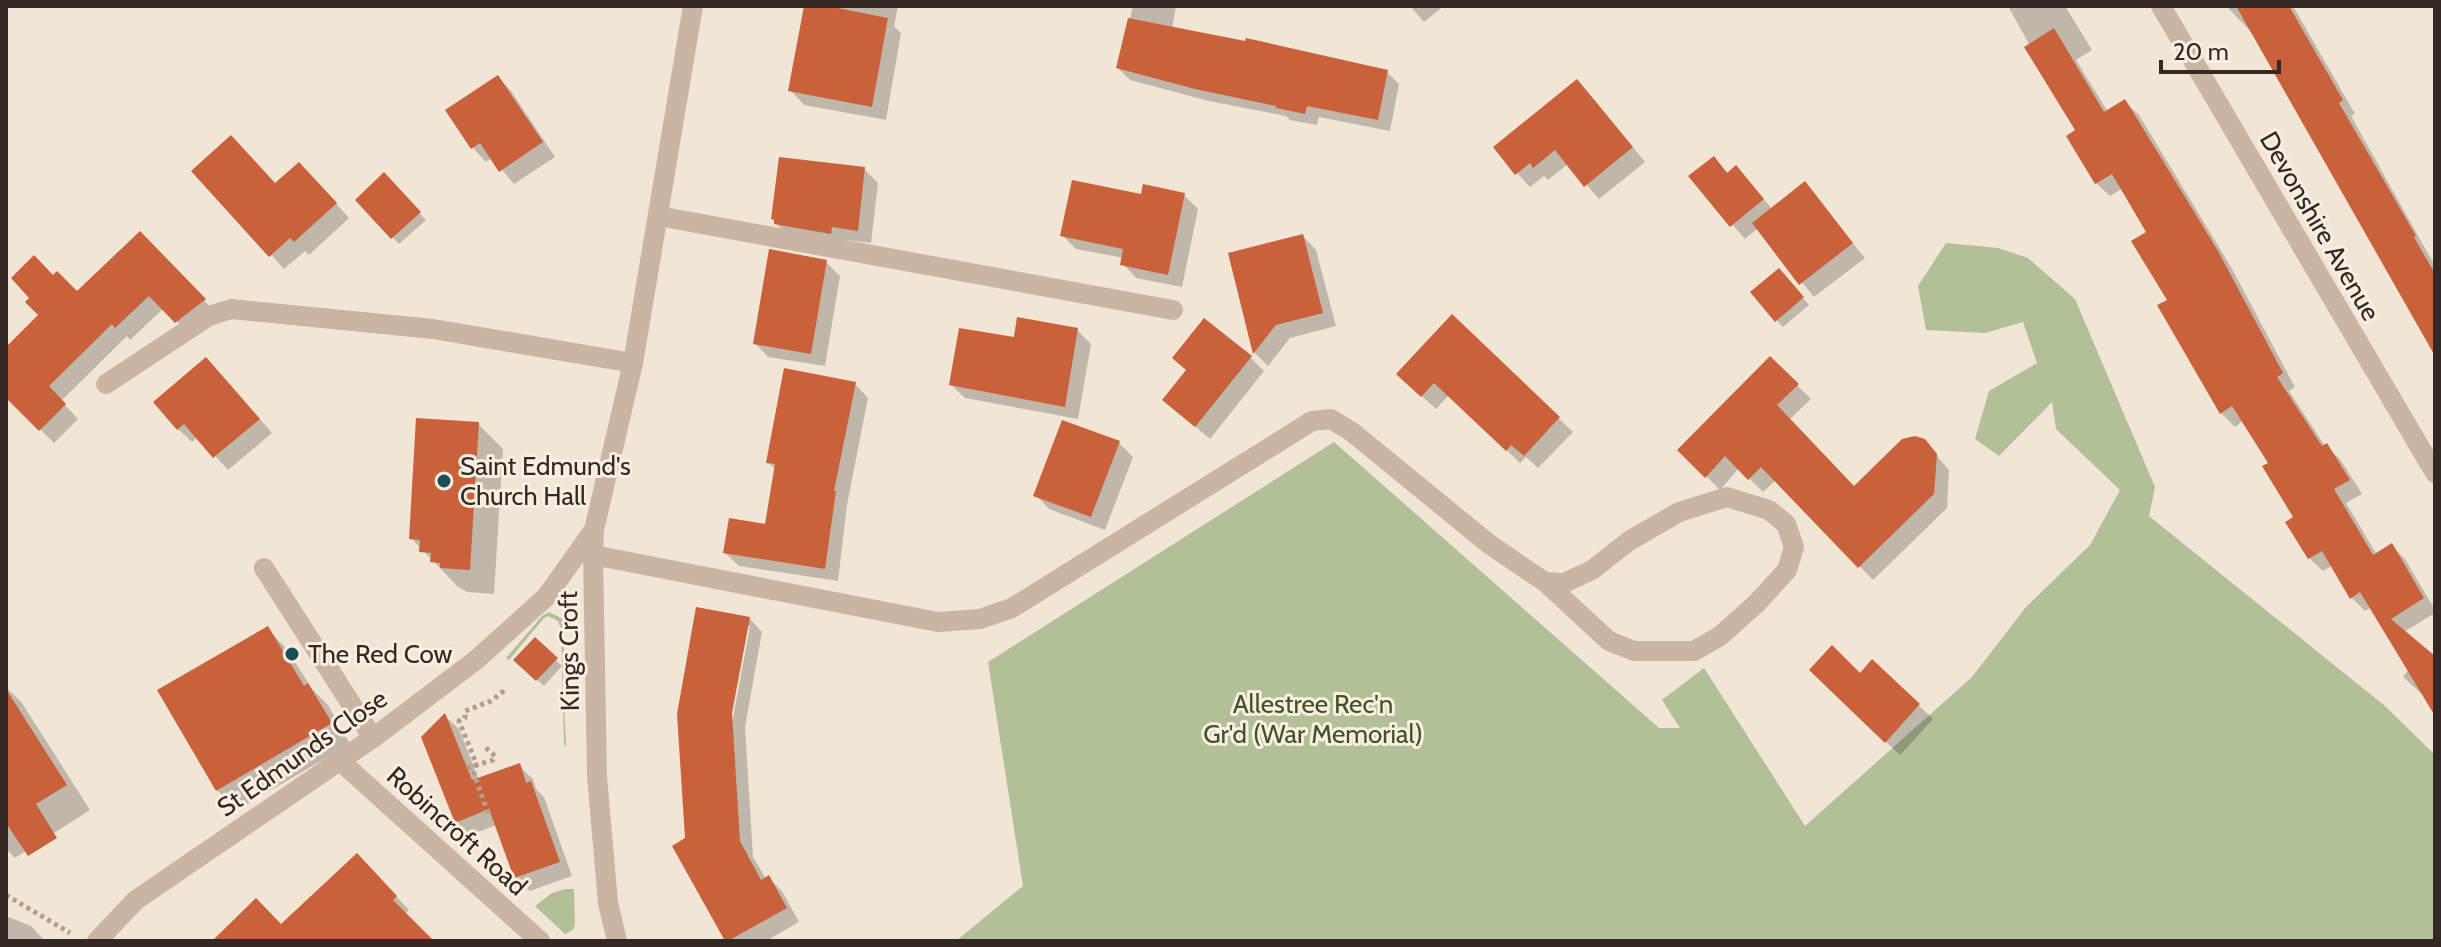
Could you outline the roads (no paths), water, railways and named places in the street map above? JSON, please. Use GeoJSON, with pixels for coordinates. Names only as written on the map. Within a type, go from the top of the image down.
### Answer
{"type":"FeatureCollection","features":[{"type":"Feature","properties":{"kind":"street","name":"Kings Croft"},"geometry":{"type":"LineString","coordinates":[[617,941],[608,903],[597,776],[594,530],[633,363],[693,6]]}},
{"type":"Feature","properties":{"kind":"street","name":"Devonshire Avenue"},"geometry":{"type":"LineString","coordinates":[[2161,6],[2435,473]]}},
{"type":"Feature","properties":{"kind":"street"},"geometry":{"type":"LineString","coordinates":[[658,216],[1173,310]]}},
{"type":"Feature","properties":{"kind":"street"},"geometry":{"type":"LineString","coordinates":[[106,384],[209,316],[231,309],[433,329],[633,363]]}},
{"type":"Feature","properties":{"kind":"street"},"geometry":{"type":"LineString","coordinates":[[593,555],[938,622],[980,619],[1012,608],[1312,421],[1331,419],[1352,432],[1489,544],[1545,582],[1609,641],[1634,651],[1694,651],[1720,636],[1757,603],[1787,570],[1794,547],[1786,524],[1769,510],[1727,497],[1679,512],[1629,541],[1578,577],[1564,583],[1545,582]]}},
{"type":"Feature","properties":{"kind":"street","name":"St Edmunds Close"},"geometry":{"type":"LineString","coordinates":[[97,941],[136,900],[373,738],[476,660],[546,597],[594,530]]}},
{"type":"Feature","properties":{"kind":"street"},"geometry":{"type":"LineString","coordinates":[[264,568],[373,738]]}},
{"type":"Feature","properties":{"kind":"street","name":"Robincroft Road"},"geometry":{"type":"LineString","coordinates":[[339,760],[540,941]]}},
{"type":"Feature","properties":{"kind":"place","name":"Saint Edmund's Church Hall"},"geometry":{"type":"Point","coordinates":[444,481]}},
{"type":"Feature","properties":{"kind":"place","name":"The Red Cow"},"geometry":{"type":"Point","coordinates":[292,654]}},
{"type":"Feature","properties":{"kind":"park label","name":"Allestree Rec'n Gr'd (War Memorial)"},"geometry":{"type":"Point","coordinates":[1313,719]}}]}
